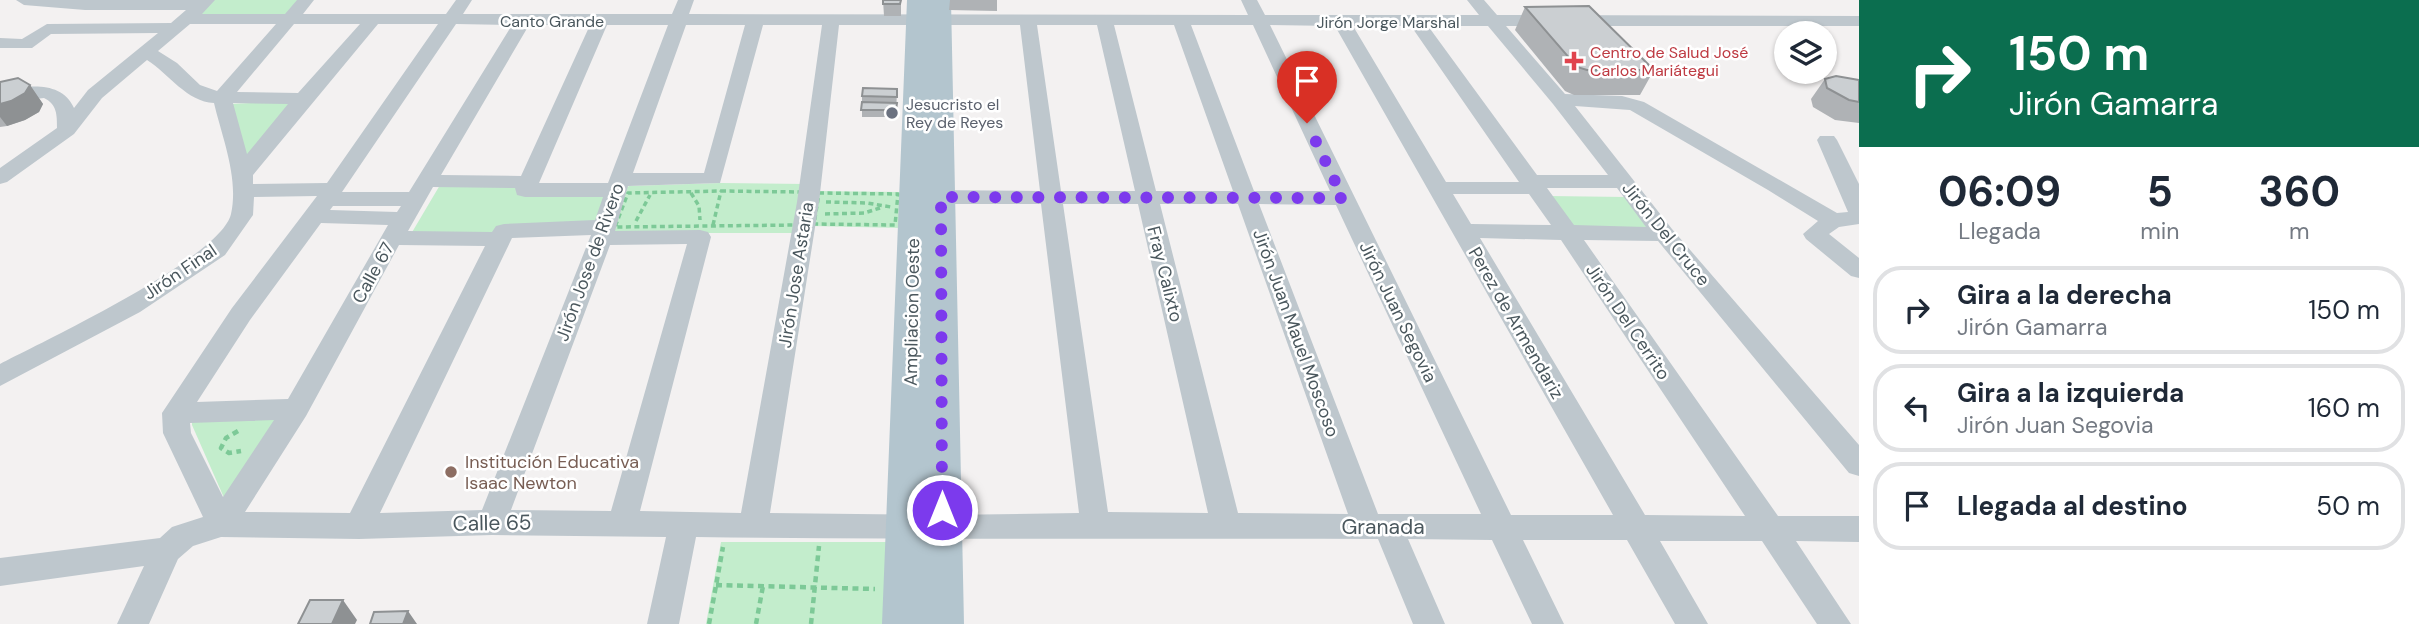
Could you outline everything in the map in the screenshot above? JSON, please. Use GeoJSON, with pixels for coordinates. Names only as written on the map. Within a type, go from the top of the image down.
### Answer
{"type":"FeatureCollection","features":[{"type":"Feature","properties":{"kind":"main road","name":"Ampliacion Oeste"},"geometry":{"type":"LineString","coordinates":[[903,624],[917,202],[929,11]]}},
{"type":"Feature","properties":{"kind":"main road","name":"Ampliacion Oeste"},"geometry":{"type":"LineString","coordinates":[[917,202],[943,528],[943,624]]}},
{"type":"Feature","properties":{"kind":"street"},"geometry":{"type":"LineString","coordinates":[[24,0],[205,2]]}},
{"type":"Feature","properties":{"kind":"street"},"geometry":{"type":"LineString","coordinates":[[222,98],[306,0]]}},
{"type":"Feature","properties":{"kind":"street"},"geometry":{"type":"LineString","coordinates":[[222,524],[177,433],[176,413],[241,314],[325,202],[464,0]]}},
{"type":"Feature","properties":{"kind":"street","name":"Jirón Del Cruce"},"geometry":{"type":"LineString","coordinates":[[1475,0],[1560,100],[1664,234],[1859,465]]}},
{"type":"Feature","properties":{"kind":"street"},"geometry":{"type":"LineString","coordinates":[[1749,0],[1775,21]]}},
{"type":"Feature","properties":{"kind":"street"},"geometry":{"type":"LineString","coordinates":[[0,178],[67,130],[95,94],[205,2]]}},
{"type":"Feature","properties":{"kind":"street","name":"Canto Grande"},"geometry":{"type":"LineString","coordinates":[[0,43],[23,44],[47,29],[288,20],[600,21],[681,10],[755,21],[831,22],[929,11]]}},
{"type":"Feature","properties":{"kind":"street","name":"Jirón Jose de Rivero"},"geometry":{"type":"LineString","coordinates":[[492,522],[603,233],[681,10]]}},
{"type":"Feature","properties":{"kind":"street","name":"Jirón Jorge Marshal"},"geometry":{"type":"LineString","coordinates":[[929,11],[1028,22],[1181,22],[1254,11],[1342,22],[1774,22]]}},
{"type":"Feature","properties":{"kind":"street","name":"Jirón Juan Segovia"},"geometry":{"type":"LineString","coordinates":[[1254,11],[1548,624]]}},
{"type":"Feature","properties":{"kind":"street"},"geometry":{"type":"LineString","coordinates":[[373,20],[303,99],[243,183],[325,202],[410,209],[501,235],[702,230],[622,523]]}},
{"type":"Feature","properties":{"kind":"street","name":"Calle 67"},"geometry":{"type":"LineString","coordinates":[[222,524],[296,409],[410,209],[523,20]]}},
{"type":"Feature","properties":{"kind":"street"},"geometry":{"type":"LineString","coordinates":[[526,186],[600,21]]}},
{"type":"Feature","properties":{"kind":"street"},"geometry":{"type":"LineString","coordinates":[[410,209],[526,186],[717,185],[755,21]]}},
{"type":"Feature","properties":{"kind":"street","name":"Jirón Jose Astaria"},"geometry":{"type":"LineString","coordinates":[[753,527],[808,202],[831,22]]}},
{"type":"Feature","properties":{"kind":"street"},"geometry":{"type":"LineString","coordinates":[[1028,22],[1096,525]]}},
{"type":"Feature","properties":{"kind":"street","name":"Fray Calixto"},"geometry":{"type":"LineString","coordinates":[[1105,22],[1226,526]]}},
{"type":"Feature","properties":{"kind":"street","name":"Jirón Juan Mauel Moscoso"},"geometry":{"type":"LineString","coordinates":[[1181,22],[1246,198],[1378,527],[1429,624]]}},
{"type":"Feature","properties":{"kind":"street","name":"Perez de Armendariz"},"geometry":{"type":"LineString","coordinates":[[1342,22],[1692,624]]}},
{"type":"Feature","properties":{"kind":"street","name":"Jirón Del Cerrito"},"geometry":{"type":"LineString","coordinates":[[1418,22],[1568,233],[1835,624]]}},
{"type":"Feature","properties":{"kind":"street","name":"Jirón Jorge Marshal"},"geometry":{"type":"LineString","coordinates":[[1837,22],[1859,22]]}},
{"type":"Feature","properties":{"kind":"street"},"geometry":{"type":"LineString","coordinates":[[1837,23],[1859,39]]}},
{"type":"Feature","properties":{"kind":"street"},"geometry":{"type":"LineString","coordinates":[[145,51],[171,67],[192,89],[207,97],[303,99]]}},
{"type":"Feature","properties":{"kind":"street"},"geometry":{"type":"LineString","coordinates":[[0,97],[37,92],[51,94],[63,102],[69,112],[67,130]]}},
{"type":"Feature","properties":{"kind":"street","name":"Jirón Final"},"geometry":{"type":"LineString","coordinates":[[0,376],[131,306],[217,250],[242,215],[243,183],[222,98]]}},
{"type":"Feature","properties":{"kind":"street"},"geometry":{"type":"LineString","coordinates":[[1560,100],[1622,102],[1637,106],[1776,185],[1833,221]]}},
{"type":"Feature","properties":{"kind":"street"},"geometry":{"type":"LineString","coordinates":[[1827,139],[1854,187],[1859,215],[1833,221],[1814,234],[1859,270]]}},
{"type":"Feature","properties":{"kind":"street"},"geometry":{"type":"LineString","coordinates":[[1439,188],[1624,182]]}},
{"type":"Feature","properties":{"kind":"street"},"geometry":{"type":"LineString","coordinates":[[917,202],[1052,197],[1343,198]]}},
{"type":"Feature","properties":{"kind":"street"},"geometry":{"type":"LineString","coordinates":[[1462,231],[1664,234]]}},
{"type":"Feature","properties":{"kind":"street"},"geometry":{"type":"LineString","coordinates":[[359,526],[501,235]]}},
{"type":"Feature","properties":{"kind":"street"},"geometry":{"type":"LineString","coordinates":[[176,413],[296,409]]}},
{"type":"Feature","properties":{"kind":"street","name":"Calle 65"},"geometry":{"type":"LineString","coordinates":[[167,550],[183,536],[222,524],[359,526],[492,522],[906,527]]}},
{"type":"Feature","properties":{"kind":"street"},"geometry":{"type":"LineString","coordinates":[[663,624],[684,524]]}},
{"type":"Feature","properties":{"kind":"street","name":"Granada"},"geometry":{"type":"LineString","coordinates":[[906,527],[1096,525],[1859,529]]}},
{"type":"Feature","properties":{"kind":"street"},"geometry":{"type":"LineString","coordinates":[[0,572],[167,550]]}},
{"type":"Feature","properties":{"kind":"street"},"geometry":{"type":"LineString","coordinates":[[133,624],[167,550]]}},
{"type":"Feature","properties":{"kind":"path"},"geometry":{"type":"LineString","coordinates":[[702,230],[717,185]]}},
{"type":"Feature","properties":{"kind":"path"},"geometry":{"type":"LineString","coordinates":[[633,227],[652,192]]}},
{"type":"Feature","properties":{"kind":"path"},"geometry":{"type":"LineString","coordinates":[[689,192],[697,201],[702,214],[702,230]]}},
{"type":"Feature","properties":{"kind":"path"},"geometry":{"type":"LineString","coordinates":[[819,193],[898,194],[917,202],[895,225],[814,224],[819,193]]}},
{"type":"Feature","properties":{"kind":"path"},"geometry":{"type":"LineString","coordinates":[[817,202],[867,203],[881,207]]}},
{"type":"Feature","properties":{"kind":"path"},"geometry":{"type":"LineString","coordinates":[[815,214],[864,214],[881,207],[917,202]]}},
{"type":"Feature","properties":{"kind":"path"},"geometry":{"type":"LineString","coordinates":[[248,431],[233,433],[226,438],[221,448],[229,453],[249,446]]}},
{"type":"Feature","properties":{"kind":"path"},"geometry":{"type":"LineString","coordinates":[[709,624],[723,545]]}},
{"type":"Feature","properties":{"kind":"path"},"geometry":{"type":"LineString","coordinates":[[811,624],[820,545]]}},
{"type":"Feature","properties":{"kind":"path"},"geometry":{"type":"LineString","coordinates":[[716,585],[880,589]]}},
{"type":"Feature","properties":{"kind":"path"},"geometry":{"type":"LineString","coordinates":[[756,624],[763,586]]}},
{"type":"Feature","properties":{"kind":"green space"},"geometry":{"type":"Polygon","coordinates":[[[212,0],[300,0],[286,15],[197,14],[212,0]]]}},
{"type":"Feature","properties":{"kind":"green space"},"geometry":{"type":"Polygon","coordinates":[[[300,101],[246,158],[229,104],[300,101]]]}},
{"type":"Feature","properties":{"kind":"green space"},"geometry":{"type":"Polygon","coordinates":[[[806,184],[799,233],[614,233],[626,188],[629,186],[806,184]]]}},
{"type":"Feature","properties":{"kind":"green space"},"geometry":{"type":"Polygon","coordinates":[[[440,185],[522,185],[608,194],[598,225],[496,236],[411,234],[440,185]]]}},
{"type":"Feature","properties":{"kind":"green space"},"geometry":{"type":"Polygon","coordinates":[[[818,191],[900,192],[900,228],[812,226],[818,191]]]}},
{"type":"Feature","properties":{"kind":"green space"},"geometry":{"type":"Polygon","coordinates":[[[1549,196],[1626,197],[1649,228],[1570,226],[1549,196]]]}},
{"type":"Feature","properties":{"kind":"green space"},"geometry":{"type":"Polygon","coordinates":[[[287,414],[225,500],[192,425],[192,419],[287,414]]]}},
{"type":"Feature","properties":{"kind":"green space"},"geometry":{"type":"Polygon","coordinates":[[[721,542],[887,542],[883,624],[706,624],[721,542]]]}},
{"type":"Feature","properties":{"kind":"building"},"geometry":{"type":"Polygon","coordinates":[[[883,0],[901,0],[900,4],[883,4],[883,0]]]}},
{"type":"Feature","properties":{"kind":"building"},"geometry":{"type":"Polygon","coordinates":[[[1589,6],[1654,70],[1587,70],[1577,67],[1525,7],[1589,6]]]}},
{"type":"Feature","properties":{"kind":"building"},"geometry":{"type":"Polygon","coordinates":[[[1837,76],[1859,80],[1859,102],[1849,100],[1827,88],[1826,84],[1837,84],[1837,76]]]}},
{"type":"Feature","properties":{"kind":"building"},"geometry":{"type":"Polygon","coordinates":[[[18,78],[30,85],[25,93],[0,104],[0,82],[18,78]]]}},
{"type":"Feature","properties":{"kind":"building"},"geometry":{"type":"Polygon","coordinates":[[[863,88],[897,89],[897,97],[862,96],[863,88]]]}},
{"type":"Feature","properties":{"kind":"building"},"geometry":{"type":"Polygon","coordinates":[[[862,102],[897,103],[896,110],[861,110],[862,102]]]}},
{"type":"Feature","properties":{"kind":"building"},"geometry":{"type":"Polygon","coordinates":[[[310,600],[343,600],[332,624],[298,624],[310,600]]]}},
{"type":"Feature","properties":{"kind":"building"},"geometry":{"type":"Polygon","coordinates":[[[408,611],[403,624],[370,624],[374,612],[408,611]]]}},
{"type":"Feature","properties":{"kind":"place","name":"Centro de Salud José Carlos Mariátegui"},"geometry":{"type":"Point","coordinates":[1574,61]}},
{"type":"Feature","properties":{"kind":"place","name":"Jesucristo el Rey de Reyes"},"geometry":{"type":"Point","coordinates":[892,113]}},
{"type":"Feature","properties":{"kind":"place","name":"Institución Educativa Isaac Newton"},"geometry":{"type":"Point","coordinates":[451,472]}},
{"type":"Feature","properties":{"kind":"route"},"geometry":{"type":"LineString","coordinates":[[942,510],[941,197],[1343,198],[1307,123]]}}]}
